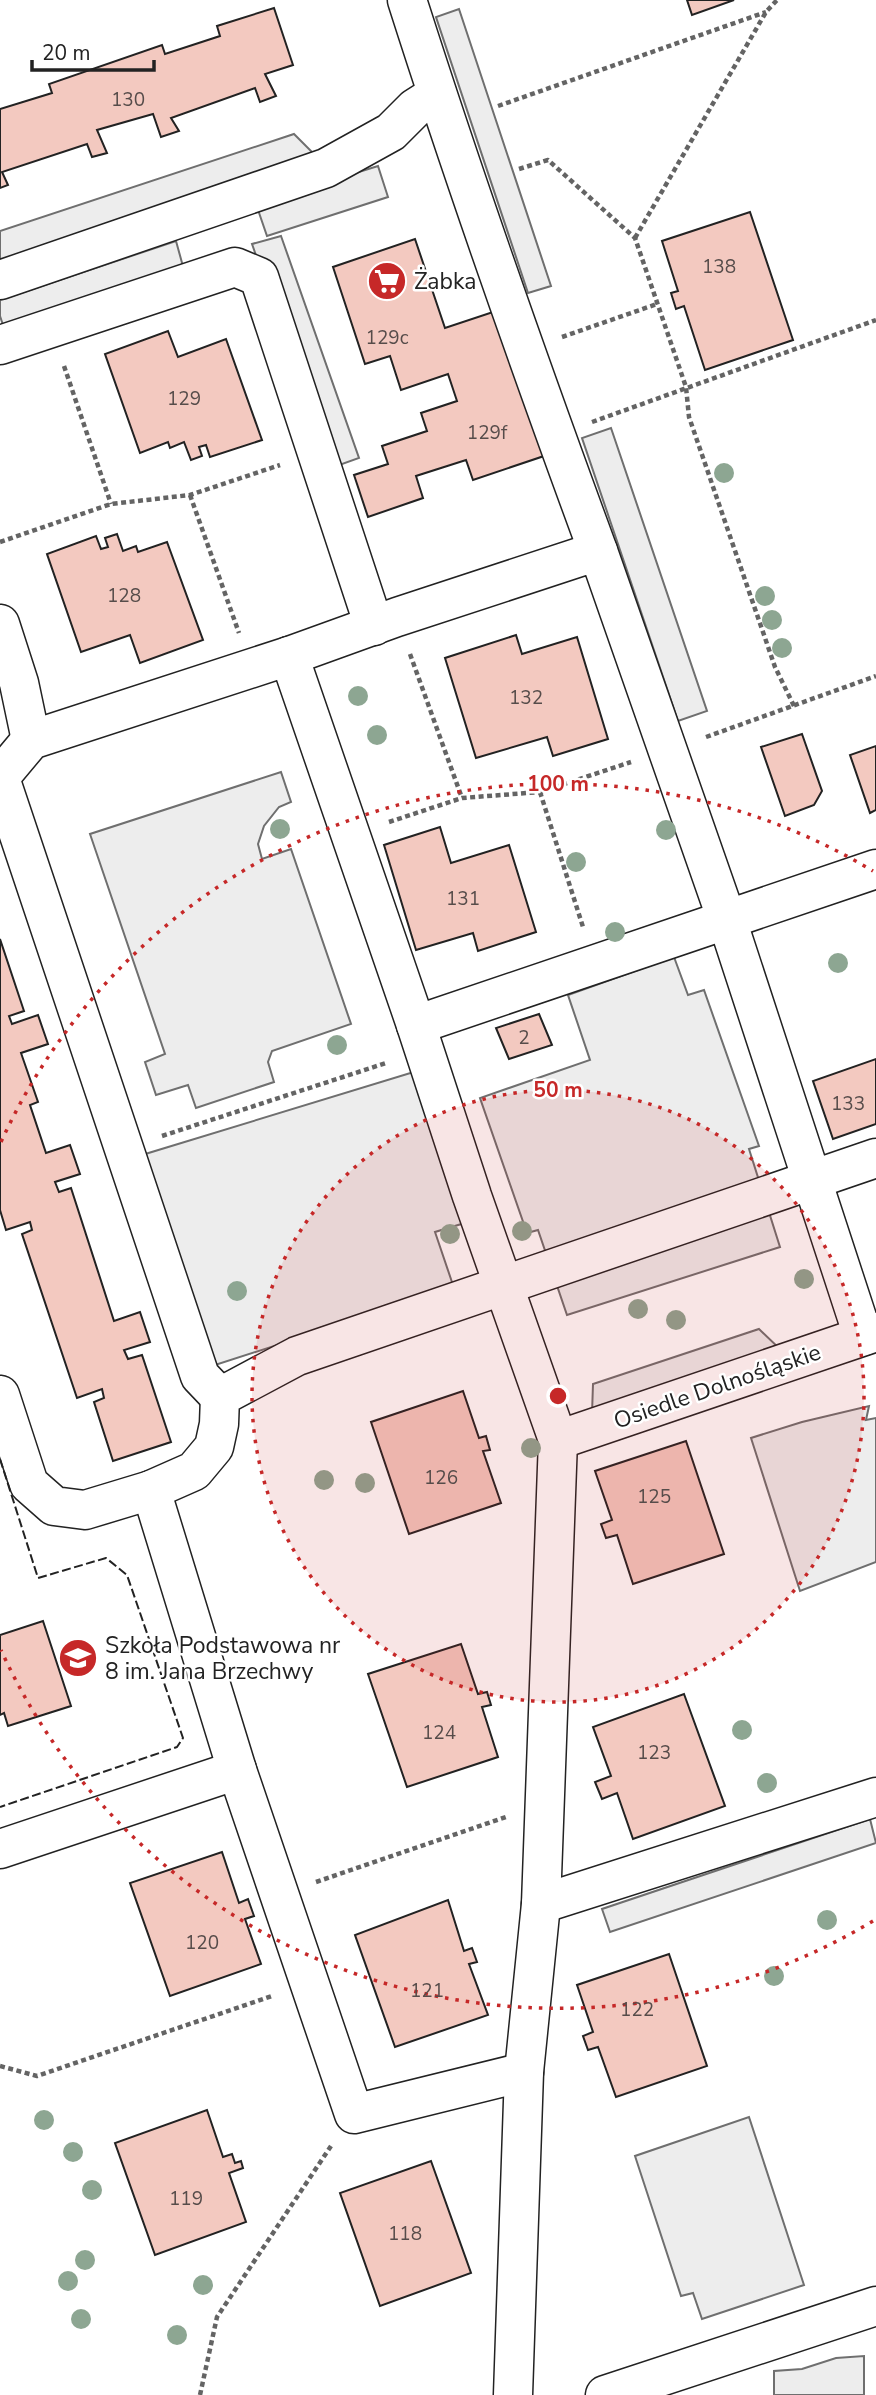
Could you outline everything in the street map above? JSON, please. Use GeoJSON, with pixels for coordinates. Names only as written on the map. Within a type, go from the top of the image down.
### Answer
{"type":"FeatureCollection","features":[{"type":"Feature","properties":{"kind":"street"},"geometry":{"type":"LineString","coordinates":[[407,0],[525,349],[727,920],[813,1180],[870,1334]]}},
{"type":"Feature","properties":{"kind":"street"},"geometry":{"type":"LineString","coordinates":[[0,280],[326,168],[391,132],[415,108],[437,94]]}},
{"type":"Feature","properties":{"kind":"street"},"geometry":{"type":"LineString","coordinates":[[0,345],[235,267],[259,277],[317,453],[386,622]]}},
{"type":"Feature","properties":{"kind":"street"},"geometry":{"type":"LineString","coordinates":[[0,1395],[29,1484],[54,1506],[85,1510],[151,1490],[194,1471],[214,1447],[219,1424],[220,1397],[200,1376],[0,778],[31,740],[598,551]]}},
{"type":"Feature","properties":{"kind":"street"},"geometry":{"type":"LineString","coordinates":[[0,624],[9,686],[31,740]]}},
{"type":"Feature","properties":{"kind":"street"},"geometry":{"type":"LineString","coordinates":[[289,656],[558,1440],[541,1904],[524,2072],[513,2395]]}},
{"type":"Feature","properties":{"kind":"street"},"geometry":{"type":"LineString","coordinates":[[420,1038],[595,964],[876,869]]}},
{"type":"Feature","properties":{"kind":"street"},"geometry":{"type":"LineString","coordinates":[[220,1397],[297,1356],[876,1158]]}},
{"type":"Feature","properties":{"kind":"street","name":"Osiedle Dolnośląskie"},"geometry":{"type":"LineString","coordinates":[[558,1440],[870,1334]]}},
{"type":"Feature","properties":{"kind":"street"},"geometry":{"type":"LineString","coordinates":[[151,1490],[237,1770],[354,2114],[524,2072]]}},
{"type":"Feature","properties":{"kind":"street"},"geometry":{"type":"LineString","coordinates":[[0,1849],[237,1770]]}},
{"type":"Feature","properties":{"kind":"street"},"geometry":{"type":"LineString","coordinates":[[541,1904],[876,1797]]}},
{"type":"Feature","properties":{"kind":"street"},"geometry":{"type":"LineString","coordinates":[[605,2395],[876,2306]]}},
{"type":"Feature","properties":{"kind":"path"},"geometry":{"type":"LineString","coordinates":[[635,238],[766,12],[777,0]]}},
{"type":"Feature","properties":{"kind":"path"},"geometry":{"type":"LineString","coordinates":[[498,106],[766,12]]}},
{"type":"Feature","properties":{"kind":"path"},"geometry":{"type":"LineString","coordinates":[[519,169],[548,160],[635,238],[686,387],[689,417],[775,667],[794,706]]}},
{"type":"Feature","properties":{"kind":"path"},"geometry":{"type":"LineString","coordinates":[[525,349],[657,304]]}},
{"type":"Feature","properties":{"kind":"path"},"geometry":{"type":"LineString","coordinates":[[555,435],[876,320]]}},
{"type":"Feature","properties":{"kind":"path"},"geometry":{"type":"LineString","coordinates":[[51,328],[111,504]]}},
{"type":"Feature","properties":{"kind":"path"},"geometry":{"type":"LineString","coordinates":[[0,541],[111,504],[190,495],[317,453]]}},
{"type":"Feature","properties":{"kind":"path"},"geometry":{"type":"LineString","coordinates":[[190,495],[251,668]]}},
{"type":"Feature","properties":{"kind":"path"},"geometry":{"type":"LineString","coordinates":[[386,622],[462,798]]}},
{"type":"Feature","properties":{"kind":"path"},"geometry":{"type":"LineString","coordinates":[[349,835],[462,798],[540,792],[876,676]]}},
{"type":"Feature","properties":{"kind":"path"},"geometry":{"type":"LineString","coordinates":[[540,792],[595,964]]}},
{"type":"Feature","properties":{"kind":"path"},"geometry":{"type":"LineString","coordinates":[[123,1148],[420,1038]]}},
{"type":"Feature","properties":{"kind":"path"},"geometry":{"type":"LineString","coordinates":[[280,1895],[543,1805]]}},
{"type":"Feature","properties":{"kind":"path"},"geometry":{"type":"LineString","coordinates":[[0,2066],[37,2076],[309,1983]]}},
{"type":"Feature","properties":{"kind":"path"},"geometry":{"type":"LineString","coordinates":[[200,2395],[217,2317],[354,2114]]}},
{"type":"Feature","properties":{"kind":"shaded area"},"geometry":{"type":"Polygon","coordinates":[[[459,9],[551,286],[528,293],[436,17],[459,9]]]}},
{"type":"Feature","properties":{"kind":"shaded area"},"geometry":{"type":"Polygon","coordinates":[[[294,134],[318,158],[0,262],[0,231],[294,134]]]}},
{"type":"Feature","properties":{"kind":"shaded area"},"geometry":{"type":"Polygon","coordinates":[[[378,166],[388,197],[267,236],[256,204],[378,166]]]}},
{"type":"Feature","properties":{"kind":"shaded area"},"geometry":{"type":"Polygon","coordinates":[[[281,236],[359,458],[331,468],[252,244],[281,236]]]}},
{"type":"Feature","properties":{"kind":"shaded area"},"geometry":{"type":"Polygon","coordinates":[[[176,241],[184,270],[5,331],[0,316],[0,300],[176,241]]]}},
{"type":"Feature","properties":{"kind":"shaded area"},"geometry":{"type":"Polygon","coordinates":[[[611,428],[707,711],[678,721],[582,438],[611,428]]]}},
{"type":"Feature","properties":{"kind":"shaded area"},"geometry":{"type":"Polygon","coordinates":[[[281,772],[291,802],[279,807],[264,826],[258,844],[262,859],[291,849],[351,1024],[272,1051],[268,1062],[274,1082],[196,1108],[188,1085],[156,1095],[145,1062],[165,1054],[90,834],[281,772]]]}},
{"type":"Feature","properties":{"kind":"shaded area"},"geometry":{"type":"Polygon","coordinates":[[[674,957],[688,995],[704,990],[759,1146],[749,1149],[780,1247],[567,1315],[538,1230],[527,1233],[480,1098],[590,1060],[568,995],[674,957]]]}},
{"type":"Feature","properties":{"kind":"shaded area"},"geometry":{"type":"Polygon","coordinates":[[[417,1071],[468,1222],[435,1232],[454,1288],[212,1366],[142,1155],[417,1071]]]}},
{"type":"Feature","properties":{"kind":"shaded area"},"geometry":{"type":"Polygon","coordinates":[[[759,1329],[781,1350],[592,1414],[593,1384],[759,1329]]]}},
{"type":"Feature","properties":{"kind":"shaded area"},"geometry":{"type":"Polygon","coordinates":[[[869,1406],[866,1420],[876,1418],[876,1562],[800,1591],[751,1438],[869,1406]]]}},
{"type":"Feature","properties":{"kind":"shaded area"},"geometry":{"type":"Polygon","coordinates":[[[870,1819],[876,1843],[610,1932],[602,1909],[870,1819]]]}},
{"type":"Feature","properties":{"kind":"shaded area"},"geometry":{"type":"Polygon","coordinates":[[[749,2117],[804,2285],[702,2319],[693,2293],[681,2296],[635,2156],[749,2117]]]}},
{"type":"Feature","properties":{"kind":"shaded area"},"geometry":{"type":"Polygon","coordinates":[[[864,2356],[864,2395],[774,2395],[774,2371],[802,2369],[836,2358],[864,2356]]]}},
{"type":"Feature","properties":{"kind":"building"},"geometry":{"type":"Polygon","coordinates":[[[687,0],[734,0],[692,15],[687,0]]]}},
{"type":"Feature","properties":{"kind":"building"},"geometry":{"type":"Polygon","coordinates":[[[274,8],[293,65],[265,74],[276,96],[260,102],[255,88],[171,118],[179,131],[161,137],[153,114],[97,130],[107,153],[92,157],[87,144],[2,172],[8,185],[0,188],[0,109],[52,93],[49,84],[162,45],[165,54],[220,36],[217,26],[274,8]]]}},
{"type":"Feature","properties":{"kind":"building"},"geometry":{"type":"Polygon","coordinates":[[[750,212],[793,340],[705,370],[684,306],[676,309],[671,293],[678,291],[662,241],[750,212]]]}},
{"type":"Feature","properties":{"kind":"building"},"geometry":{"type":"Polygon","coordinates":[[[415,239],[445,328],[496,311],[544,456],[473,480],[466,460],[416,476],[423,498],[368,517],[354,475],[388,464],[382,446],[427,431],[421,413],[457,401],[448,374],[401,390],[390,356],[365,364],[333,267],[415,239]]]}},
{"type":"Feature","properties":{"kind":"building"},"geometry":{"type":"Polygon","coordinates":[[[168,331],[178,357],[226,339],[262,440],[210,457],[206,445],[199,447],[202,456],[191,460],[184,442],[170,448],[168,442],[140,453],[105,354],[168,331]]]}},
{"type":"Feature","properties":{"kind":"building"},"geometry":{"type":"Polygon","coordinates":[[[117,534],[123,551],[136,546],[138,552],[167,542],[203,640],[140,663],[130,635],[81,652],[47,554],[96,536],[101,549],[108,547],[105,538],[117,534]]]}},
{"type":"Feature","properties":{"kind":"building"},"geometry":{"type":"Polygon","coordinates":[[[516,635],[522,654],[577,637],[608,739],[553,756],[547,737],[476,758],[445,658],[516,635]]]}},
{"type":"Feature","properties":{"kind":"building"},"geometry":{"type":"Polygon","coordinates":[[[802,734],[822,791],[814,805],[785,816],[761,747],[802,734]]]}},
{"type":"Feature","properties":{"kind":"building"},"geometry":{"type":"Polygon","coordinates":[[[876,746],[876,810],[870,813],[850,755],[876,746]]]}},
{"type":"Feature","properties":{"kind":"building"},"geometry":{"type":"Polygon","coordinates":[[[440,827],[451,863],[509,845],[536,932],[478,951],[473,933],[416,950],[384,845],[440,827]]]}},
{"type":"Feature","properties":{"kind":"building"},"geometry":{"type":"Polygon","coordinates":[[[0,939],[24,1011],[9,1016],[12,1024],[38,1015],[48,1044],[21,1053],[38,1102],[30,1105],[46,1153],[70,1145],[80,1174],[55,1182],[59,1192],[71,1188],[114,1321],[140,1312],[150,1342],[124,1350],[128,1359],[142,1355],[171,1442],[113,1461],[94,1402],[104,1398],[102,1389],[77,1398],[22,1234],[32,1230],[30,1222],[6,1230],[0,1210],[0,939]]]}},
{"type":"Feature","properties":{"kind":"building"},"geometry":{"type":"Polygon","coordinates":[[[539,1014],[552,1045],[509,1059],[496,1028],[539,1014]]]}},
{"type":"Feature","properties":{"kind":"building"},"geometry":{"type":"Polygon","coordinates":[[[876,1059],[876,1124],[833,1139],[813,1081],[876,1059]]]}},
{"type":"Feature","properties":{"kind":"building"},"geometry":{"type":"Polygon","coordinates":[[[463,1391],[479,1438],[486,1436],[490,1450],[483,1451],[501,1503],[409,1534],[371,1422],[463,1391]]]}},
{"type":"Feature","properties":{"kind":"building"},"geometry":{"type":"Polygon","coordinates":[[[686,1441],[724,1554],[633,1584],[617,1535],[606,1538],[601,1524],[612,1520],[595,1471],[686,1441]]]}},
{"type":"Feature","properties":{"kind":"building"},"geometry":{"type":"Polygon","coordinates":[[[43,1621],[71,1706],[8,1726],[4,1713],[0,1715],[0,1635],[43,1621]]]}},
{"type":"Feature","properties":{"kind":"building"},"geometry":{"type":"Polygon","coordinates":[[[461,1644],[478,1694],[487,1692],[491,1705],[482,1707],[498,1757],[407,1787],[368,1674],[461,1644]]]}},
{"type":"Feature","properties":{"kind":"building"},"geometry":{"type":"Polygon","coordinates":[[[684,1694],[725,1806],[633,1839],[617,1793],[602,1799],[595,1782],[611,1776],[593,1727],[684,1694]]]}},
{"type":"Feature","properties":{"kind":"building"},"geometry":{"type":"Polygon","coordinates":[[[222,1852],[239,1903],[248,1899],[254,1916],[245,1919],[261,1964],[170,1996],[130,1883],[222,1852]]]}},
{"type":"Feature","properties":{"kind":"building"},"geometry":{"type":"Polygon","coordinates":[[[448,1900],[464,1951],[472,1948],[477,1962],[469,1964],[488,2015],[395,2047],[355,1935],[448,1900]]]}},
{"type":"Feature","properties":{"kind":"building"},"geometry":{"type":"Polygon","coordinates":[[[669,1954],[707,2066],[616,2097],[598,2047],[588,2050],[583,2036],[593,2032],[577,1985],[669,1954]]]}},
{"type":"Feature","properties":{"kind":"building"},"geometry":{"type":"Polygon","coordinates":[[[207,2110],[223,2157],[232,2154],[235,2163],[241,2161],[243,2168],[229,2173],[246,2222],[155,2255],[115,2143],[207,2110]]]}},
{"type":"Feature","properties":{"kind":"building"},"geometry":{"type":"Polygon","coordinates":[[[431,2161],[471,2273],[380,2306],[340,2193],[431,2161]]]}},
{"type":"Feature","properties":{"kind":"fence"},"geometry":{"type":"LineString","coordinates":[[0,1459],[38,1578],[106,1558],[127,1575],[183,1738],[177,1747],[0,1807]]}},
{"type":"Feature","properties":{"kind":"place","name":"Żabka"},"geometry":{"type":"Point","coordinates":[387,281]}},
{"type":"Feature","properties":{"kind":"place","name":"Szkoła Podstawowa nr 8 im. Jana Brzechwy"},"geometry":{"type":"Point","coordinates":[78,1658]}}]}
